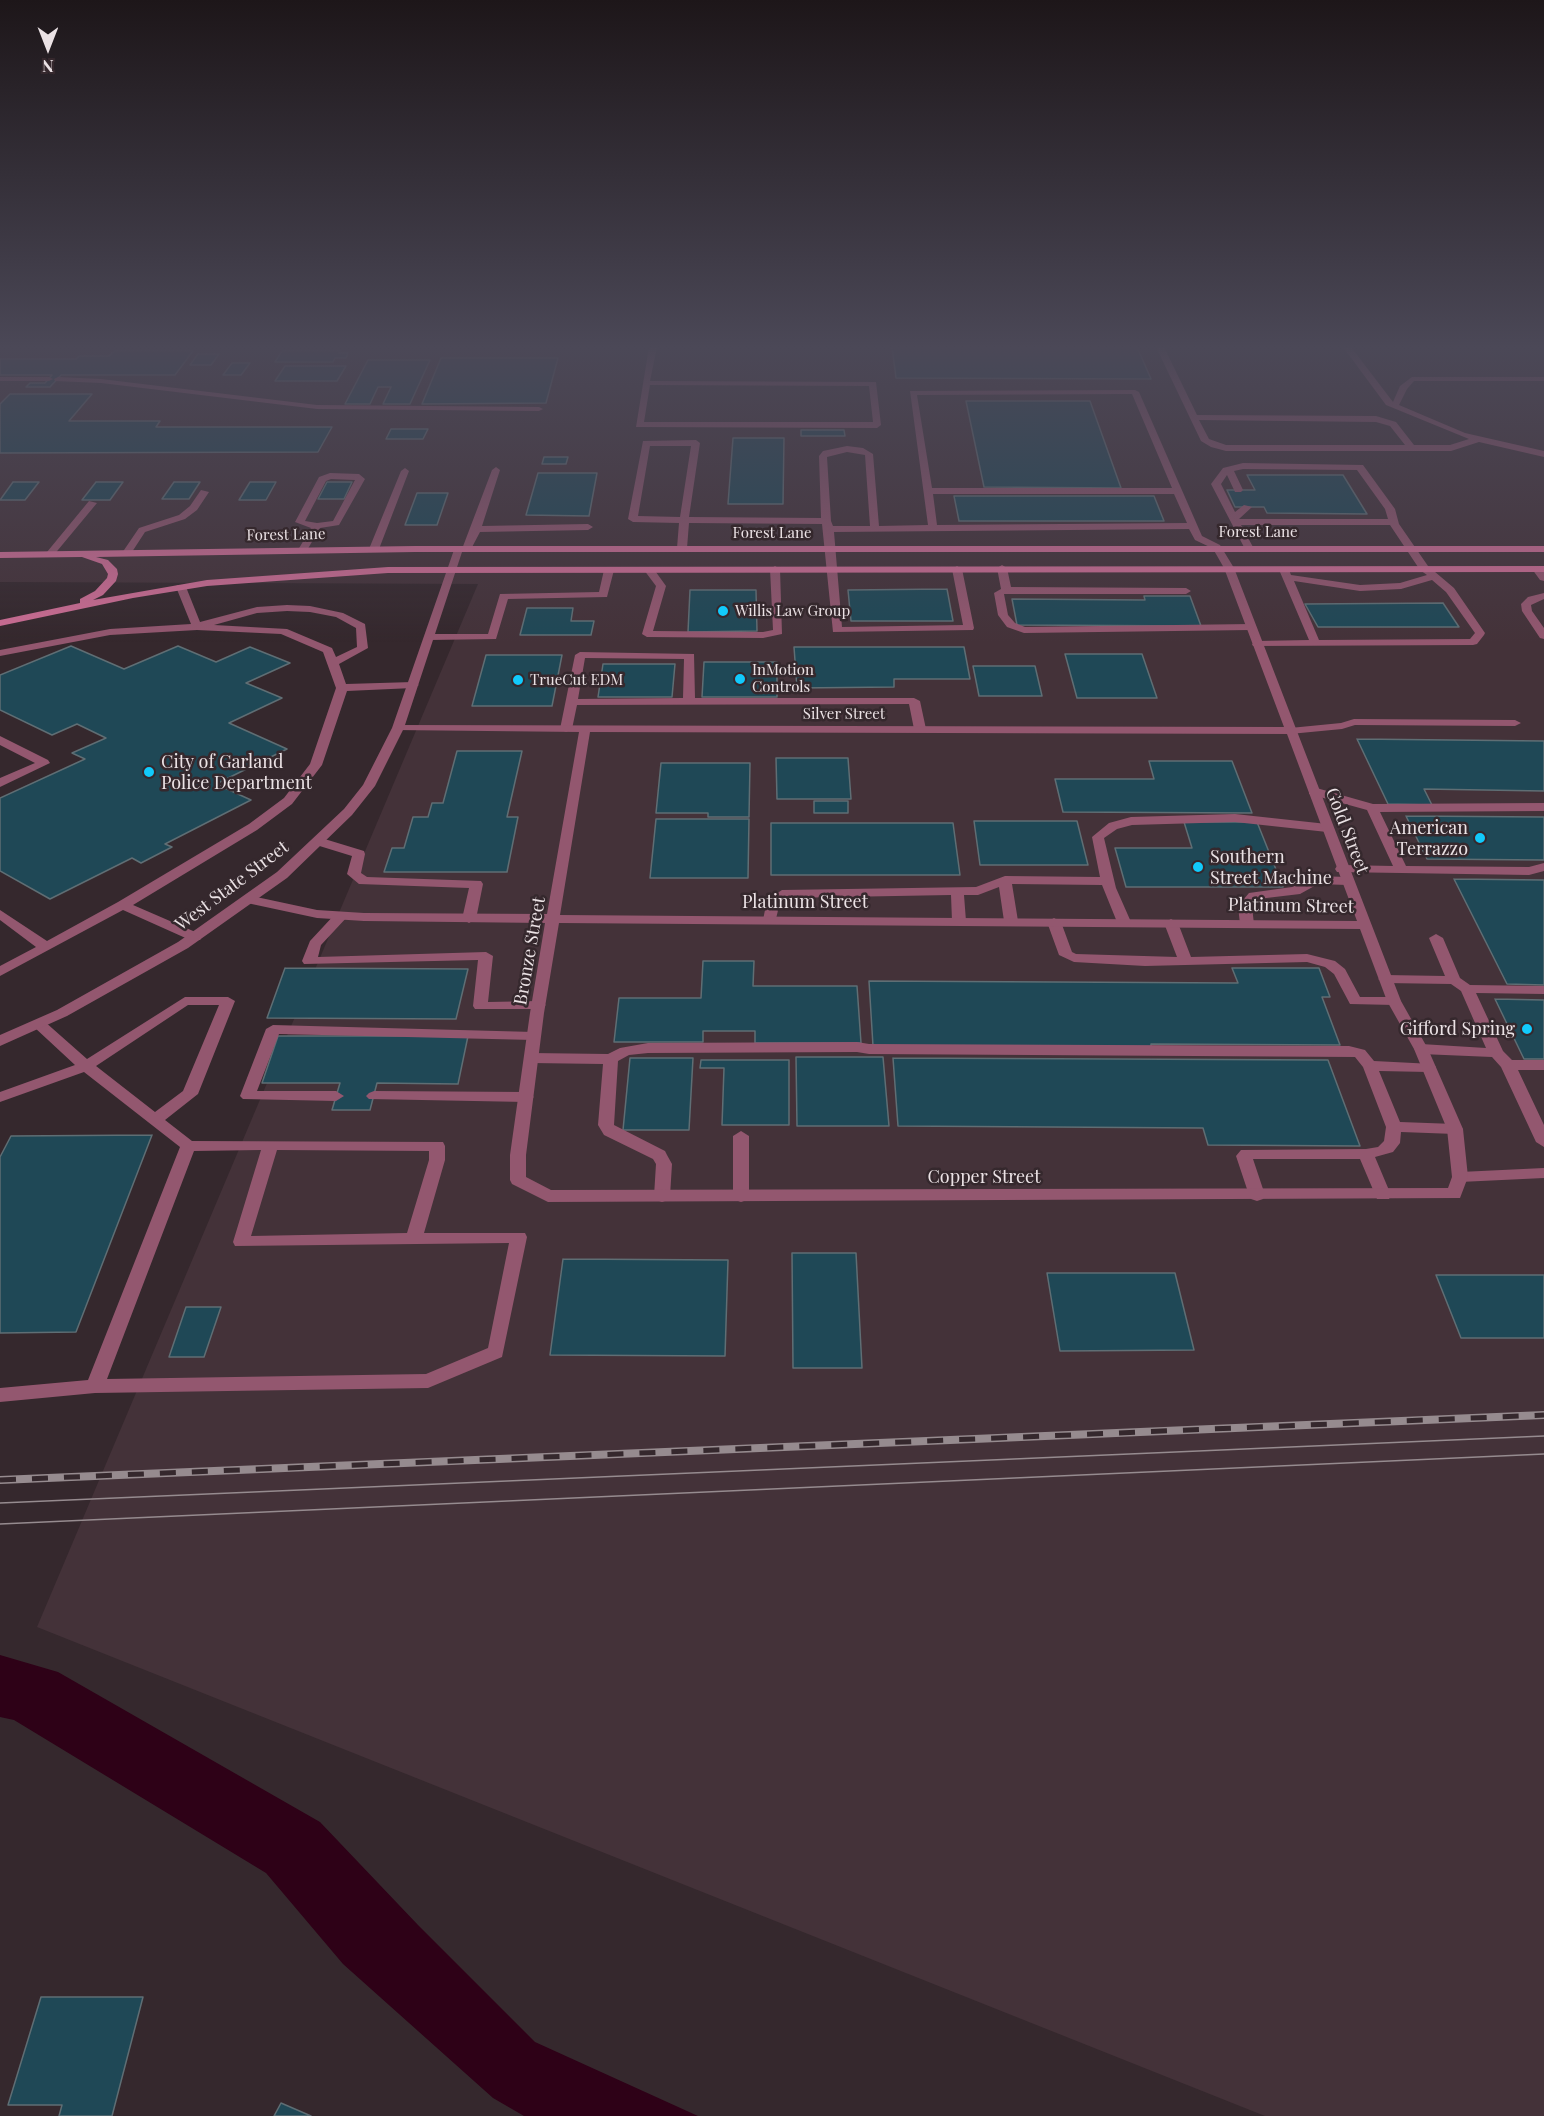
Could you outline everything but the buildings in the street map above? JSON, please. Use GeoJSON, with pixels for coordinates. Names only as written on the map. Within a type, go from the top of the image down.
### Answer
{"type":"FeatureCollection","features":[{"type":"Feature","properties":{"kind":"main road","name":"Forest Lane"},"geometry":{"type":"LineString","coordinates":[[0,555],[374,549],[1218,547],[1544,549]]}},
{"type":"Feature","properties":{"kind":"main road"},"geometry":{"type":"LineString","coordinates":[[649,570],[713,558],[809,556],[830,548]]}},
{"type":"Feature","properties":{"kind":"main road"},"geometry":{"type":"LineString","coordinates":[[65,554],[86,556],[105,562],[112,569],[113,574],[112,579],[99,593],[71,608]]}},
{"type":"Feature","properties":{"kind":"main road","name":"Forest Lane"},"geometry":{"type":"LineString","coordinates":[[0,623],[181,587],[295,575],[388,570],[1229,568],[1285,572],[1424,568],[1541,569]]}},
{"type":"Feature","properties":{"kind":"street"},"geometry":{"type":"LineString","coordinates":[[646,446],[633,519],[828,525],[875,529],[1192,526]]}},
{"type":"Feature","properties":{"kind":"street"},"geometry":{"type":"LineString","coordinates":[[682,548],[696,446]]}},
{"type":"Feature","properties":{"kind":"street"},"geometry":{"type":"LineString","coordinates":[[921,446],[933,528]]}},
{"type":"Feature","properties":{"kind":"street"},"geometry":{"type":"LineString","coordinates":[[1158,446],[1198,538],[1218,547]]}},
{"type":"Feature","properties":{"kind":"street"},"geometry":{"type":"LineString","coordinates":[[1219,446],[1226,448],[1451,448],[1458,446]]}},
{"type":"Feature","properties":{"kind":"street"},"geometry":{"type":"LineString","coordinates":[[1508,446],[1544,454]]}},
{"type":"Feature","properties":{"kind":"street"},"geometry":{"type":"LineString","coordinates":[[875,529],[870,456],[867,452],[860,450],[831,451],[823,456],[837,630],[969,628],[957,569]]}},
{"type":"Feature","properties":{"kind":"street"},"geometry":{"type":"LineString","coordinates":[[1248,547],[1216,484],[1229,469],[1243,466],[1360,467],[1390,509],[1393,522],[1424,568],[1450,590],[1480,633],[1473,642],[1257,644]]}},
{"type":"Feature","properties":{"kind":"street"},"geometry":{"type":"LineString","coordinates":[[1229,469],[1239,490]]}},
{"type":"Feature","properties":{"kind":"street","name":"West State Street"},"geometry":{"type":"LineString","coordinates":[[0,1041],[62,1013],[195,937],[282,875],[348,812],[369,786],[398,728],[451,570],[476,529],[496,470]]}},
{"type":"Feature","properties":{"kind":"street"},"geometry":{"type":"LineString","coordinates":[[374,549],[405,471]]}},
{"type":"Feature","properties":{"kind":"street"},"geometry":{"type":"LineString","coordinates":[[330,476],[359,477],[360,479],[336,522],[317,525],[300,522],[322,479],[330,476]]}},
{"type":"Feature","properties":{"kind":"street"},"geometry":{"type":"LineString","coordinates":[[927,491],[1177,491]]}},
{"type":"Feature","properties":{"kind":"street"},"geometry":{"type":"LineString","coordinates":[[127,553],[142,530],[182,517],[194,508],[204,492]]}},
{"type":"Feature","properties":{"kind":"street"},"geometry":{"type":"LineString","coordinates":[[50,554],[92,502]]}},
{"type":"Feature","properties":{"kind":"street"},"geometry":{"type":"LineString","coordinates":[[1234,520],[1248,507]]}},
{"type":"Feature","properties":{"kind":"street"},"geometry":{"type":"LineString","coordinates":[[1234,520],[1393,522]]}},
{"type":"Feature","properties":{"kind":"street"},"geometry":{"type":"LineString","coordinates":[[303,550],[317,525]]}},
{"type":"Feature","properties":{"kind":"street"},"geometry":{"type":"LineString","coordinates":[[476,529],[588,527]]}},
{"type":"Feature","properties":{"kind":"street","name":"Gold Street"},"geometry":{"type":"LineString","coordinates":[[1218,547],[1229,568],[1385,979],[1394,1001],[1421,1049],[1455,1129],[1460,1177],[1454,1194]]}},
{"type":"Feature","properties":{"kind":"street"},"geometry":{"type":"LineString","coordinates":[[1002,568],[1006,590]]}},
{"type":"Feature","properties":{"kind":"street"},"geometry":{"type":"LineString","coordinates":[[649,570],[661,586],[647,634],[763,635],[778,632],[775,569]]}},
{"type":"Feature","properties":{"kind":"street"},"geometry":{"type":"LineString","coordinates":[[1541,569],[1544,578]]}},
{"type":"Feature","properties":{"kind":"street"},"geometry":{"type":"LineString","coordinates":[[429,637],[492,636],[504,596],[603,595],[609,570]]}},
{"type":"Feature","properties":{"kind":"street"},"geometry":{"type":"LineString","coordinates":[[1285,572],[1360,588],[1401,586],[1432,577]]}},
{"type":"Feature","properties":{"kind":"street"},"geometry":{"type":"LineString","coordinates":[[1285,572],[1315,643]]}},
{"type":"Feature","properties":{"kind":"street"},"geometry":{"type":"LineString","coordinates":[[181,587],[198,627]]}},
{"type":"Feature","properties":{"kind":"street"},"geometry":{"type":"LineString","coordinates":[[1186,591],[1006,590],[999,593],[1003,615],[1011,625],[1024,630],[1251,627]]}},
{"type":"Feature","properties":{"kind":"street"},"geometry":{"type":"LineString","coordinates":[[1544,596],[1532,599],[1526,604],[1527,611],[1544,636]]}},
{"type":"Feature","properties":{"kind":"street"},"geometry":{"type":"LineString","coordinates":[[198,627],[222,618],[257,610],[310,609],[339,615],[361,626],[363,648],[333,663]]}},
{"type":"Feature","properties":{"kind":"street"},"geometry":{"type":"LineString","coordinates":[[0,653],[110,632],[198,627],[283,632],[328,650],[342,688],[316,765],[288,801],[253,827],[123,905],[0,972]]}},
{"type":"Feature","properties":{"kind":"street"},"geometry":{"type":"LineString","coordinates":[[566,729],[580,655],[690,656],[689,701]]}},
{"type":"Feature","properties":{"kind":"street"},"geometry":{"type":"LineString","coordinates":[[342,688],[413,685]]}},
{"type":"Feature","properties":{"kind":"street"},"geometry":{"type":"LineString","coordinates":[[572,702],[914,701],[920,729]]}},
{"type":"Feature","properties":{"kind":"street","name":"Silver Street"},"geometry":{"type":"LineString","coordinates":[[398,728],[1290,731],[1342,726],[1354,722],[1515,723]]}},
{"type":"Feature","properties":{"kind":"street","name":"Bronze Street"},"geometry":{"type":"LineString","coordinates":[[518,1180],[518,1155],[534,1036],[585,729]]}},
{"type":"Feature","properties":{"kind":"street"},"geometry":{"type":"LineString","coordinates":[[0,740],[44,762],[0,783]]}},
{"type":"Feature","properties":{"kind":"street"},"geometry":{"type":"LineString","coordinates":[[1313,791],[1371,807],[1544,807]]}},
{"type":"Feature","properties":{"kind":"street"},"geometry":{"type":"LineString","coordinates":[[1371,807],[1401,869]]}},
{"type":"Feature","properties":{"kind":"street"},"geometry":{"type":"LineString","coordinates":[[1124,922],[1107,881],[1098,837],[1113,826],[1131,821],[1235,818],[1327,828]]}},
{"type":"Feature","properties":{"kind":"street"},"geometry":{"type":"LineString","coordinates":[[318,841],[359,854],[361,856],[354,874],[364,880],[476,884],[469,919]]}},
{"type":"Feature","properties":{"kind":"street"},"geometry":{"type":"LineString","coordinates":[[1246,924],[1245,906],[1254,896],[1295,891],[1316,880],[1401,869],[1529,871],[1544,867]]}},
{"type":"Feature","properties":{"kind":"street"},"geometry":{"type":"LineString","coordinates":[[770,920],[774,900],[782,894],[978,891],[1005,880],[1107,881]]}},
{"type":"Feature","properties":{"kind":"street"},"geometry":{"type":"LineString","coordinates":[[1005,880],[1011,921]]}},
{"type":"Feature","properties":{"kind":"street"},"geometry":{"type":"LineString","coordinates":[[957,892],[959,921]]}},
{"type":"Feature","properties":{"kind":"street","name":"Platinum Street"},"geometry":{"type":"LineString","coordinates":[[247,899],[317,914],[469,919],[1054,921],[1364,925]]}},
{"type":"Feature","properties":{"kind":"street"},"geometry":{"type":"LineString","coordinates":[[123,905],[195,937]]}},
{"type":"Feature","properties":{"kind":"street"},"geometry":{"type":"LineString","coordinates":[[0,914],[46,947]]}},
{"type":"Feature","properties":{"kind":"street"},"geometry":{"type":"LineString","coordinates":[[341,916],[315,944],[309,961],[486,956],[480,1006],[539,1005]]}},
{"type":"Feature","properties":{"kind":"street"},"geometry":{"type":"LineString","coordinates":[[1054,921],[1066,955],[1074,958],[1145,962],[1307,958],[1330,963],[1340,972],[1355,1000],[1394,1001]]}},
{"type":"Feature","properties":{"kind":"street"},"geometry":{"type":"LineString","coordinates":[[1171,923],[1185,960]]}},
{"type":"Feature","properties":{"kind":"street"},"geometry":{"type":"LineString","coordinates":[[1436,938],[1454,980],[1467,989],[1496,1053],[1509,1065],[1544,1142]]}},
{"type":"Feature","properties":{"kind":"street"},"geometry":{"type":"LineString","coordinates":[[1385,979],[1454,980]]}},
{"type":"Feature","properties":{"kind":"street"},"geometry":{"type":"LineString","coordinates":[[1467,989],[1544,990]]}},
{"type":"Feature","properties":{"kind":"street"},"geometry":{"type":"LineString","coordinates":[[0,1097],[86,1066],[185,1001],[228,1001],[190,1094],[155,1120]]}},
{"type":"Feature","properties":{"kind":"street"},"geometry":{"type":"LineString","coordinates":[[39,1024],[86,1066],[188,1146],[437,1146],[437,1160],[414,1239]]}},
{"type":"Feature","properties":{"kind":"street"},"geometry":{"type":"LineString","coordinates":[[336,1096],[248,1096],[273,1029],[534,1036]]}},
{"type":"Feature","properties":{"kind":"street"},"geometry":{"type":"LineString","coordinates":[[531,1058],[611,1059],[625,1051],[648,1048],[1337,1051],[1360,1053],[1370,1066],[1394,1126],[1392,1143],[1382,1151],[1366,1154],[1247,1154],[1244,1156],[1257,1195]]}},
{"type":"Feature","properties":{"kind":"street"},"geometry":{"type":"LineString","coordinates":[[1421,1049],[1496,1053]]}},
{"type":"Feature","properties":{"kind":"street"},"geometry":{"type":"LineString","coordinates":[[611,1059],[606,1125],[610,1131],[659,1155],[664,1164],[662,1196]]}},
{"type":"Feature","properties":{"kind":"street"},"geometry":{"type":"LineString","coordinates":[[1509,1065],[1544,1065]]}},
{"type":"Feature","properties":{"kind":"street"},"geometry":{"type":"LineString","coordinates":[[1370,1066],[1428,1067]]}},
{"type":"Feature","properties":{"kind":"street"},"geometry":{"type":"LineString","coordinates":[[374,1096],[526,1097]]}},
{"type":"Feature","properties":{"kind":"street"},"geometry":{"type":"LineString","coordinates":[[1394,1126],[1455,1129]]}},
{"type":"Feature","properties":{"kind":"street"},"geometry":{"type":"LineString","coordinates":[[741,1136],[741,1196]]}},
{"type":"Feature","properties":{"kind":"street"},"geometry":{"type":"LineString","coordinates":[[0,1395],[95,1386],[428,1380],[496,1352],[519,1237],[241,1242],[271,1145]]}},
{"type":"Feature","properties":{"kind":"street"},"geometry":{"type":"LineString","coordinates":[[95,1386],[188,1146]]}},
{"type":"Feature","properties":{"kind":"street"},"geometry":{"type":"LineString","coordinates":[[1366,1154],[1383,1195]]}},
{"type":"Feature","properties":{"kind":"street"},"geometry":{"type":"LineString","coordinates":[[1460,1177],[1544,1173]]}},
{"type":"Feature","properties":{"kind":"street","name":"Copper Street"},"geometry":{"type":"LineString","coordinates":[[518,1180],[548,1196],[1454,1194]]}},
{"type":"Feature","properties":{"kind":"shaded area"},"geometry":{"type":"Polygon","coordinates":[[[0,446],[1544,446],[1544,2116],[1265,2116],[37,1627],[478,584],[0,582],[0,446]]]}},
{"type":"Feature","properties":{"kind":"shaded area"},"geometry":{"type":"Polygon","coordinates":[[[0,1655],[58,1672],[320,1822],[418,1925],[535,2042],[698,2116],[524,2116],[493,2098],[343,1964],[266,1873],[14,1720],[0,1717],[0,1655]]]}},
{"type":"Feature","properties":{"kind":"tram line"},"geometry":{"type":"LineString","coordinates":[[0,1503],[1544,1436]]}},
{"type":"Feature","properties":{"kind":"tram line"},"geometry":{"type":"LineString","coordinates":[[0,1524],[1544,1454]]}},
{"type":"Feature","properties":{"kind":"railway"},"geometry":{"type":"LineString","coordinates":[[0,1480],[1544,1415]]}},
{"type":"Feature","properties":{"kind":"place","name":"Willis Law Group"},"geometry":{"type":"Point","coordinates":[723,611]}},
{"type":"Feature","properties":{"kind":"place","name":"InMotion Controls"},"geometry":{"type":"Point","coordinates":[740,679]}},
{"type":"Feature","properties":{"kind":"place","name":"TrueCut EDM"},"geometry":{"type":"Point","coordinates":[518,680]}},
{"type":"Feature","properties":{"kind":"place","name":"City of Garland Police Department"},"geometry":{"type":"Point","coordinates":[149,772]}},
{"type":"Feature","properties":{"kind":"place","name":"American Terrazzo"},"geometry":{"type":"Point","coordinates":[1480,838]}},
{"type":"Feature","properties":{"kind":"place","name":"Southern Street Machine"},"geometry":{"type":"Point","coordinates":[1198,867]}},
{"type":"Feature","properties":{"kind":"place","name":"Gifford Spring"},"geometry":{"type":"Point","coordinates":[1527,1029]}}]}
